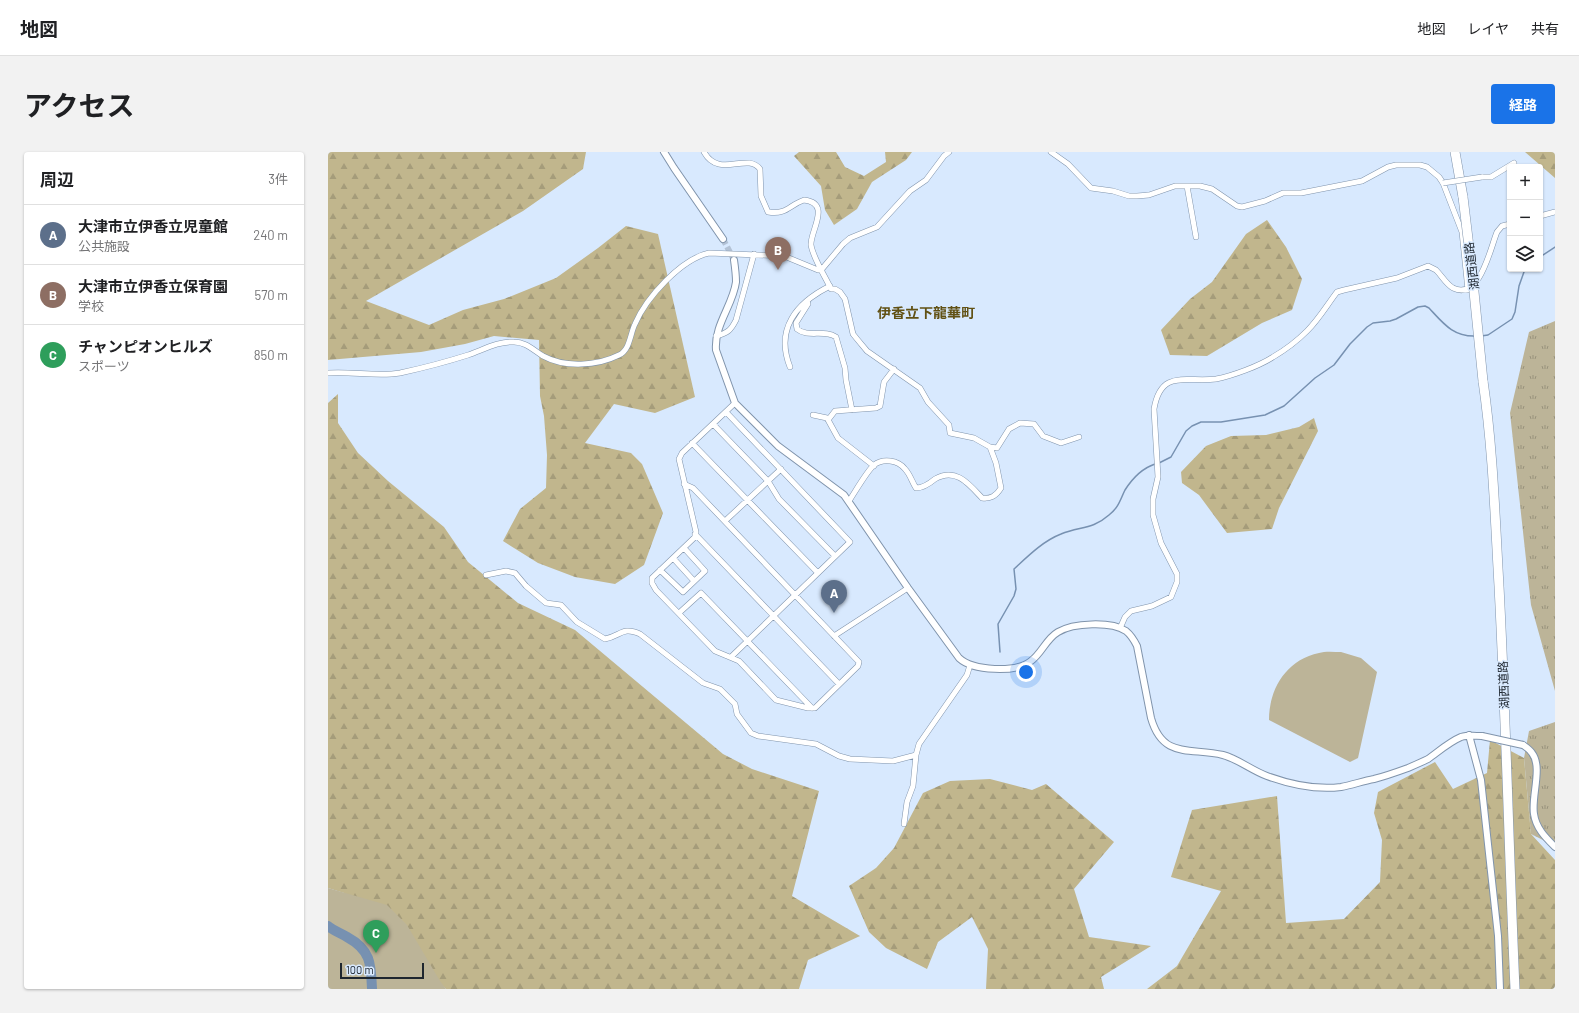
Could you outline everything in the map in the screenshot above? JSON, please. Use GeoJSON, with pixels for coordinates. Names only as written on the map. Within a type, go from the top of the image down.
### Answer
{"type":"FeatureCollection","features":[{"type":"Feature","properties":{"kind":"highway","name":"湖西道路"},"geometry":{"type":"LineString","coordinates":[[1455,152],[1463,197],[1472,272],[1487,410],[1493,485],[1501,625],[1515,989]]}},
{"type":"Feature","properties":{"kind":"highway","name":"湖西道路"},"geometry":{"type":"LineString","coordinates":[[1483,381],[1497,634],[1500,762],[1509,989]]}},
{"type":"Feature","properties":{"kind":"street"},"geometry":{"type":"LineString","coordinates":[[664,152],[723,239]]}},
{"type":"Feature","properties":{"kind":"street"},"geometry":{"type":"LineString","coordinates":[[704,152],[713,163],[724,165],[751,163],[757,166],[760,169],[761,196],[768,212],[782,212],[804,200],[815,204],[818,216],[811,244],[831,288],[840,292],[845,299],[853,334],[867,351],[920,388],[928,402],[949,425],[950,432],[974,438],[990,448],[997,448],[1009,429],[1020,422],[1034,424],[1044,436],[1061,444],[1079,437]]}},
{"type":"Feature","properties":{"kind":"street"},"geometry":{"type":"LineString","coordinates":[[328,374],[399,373],[468,355],[502,342],[512,341],[525,344],[543,356],[563,363],[586,364],[620,355],[626,349],[634,324],[645,305],[673,274],[689,261],[699,255],[709,253],[754,254],[784,256],[818,270],[822,269],[850,238],[877,227],[910,191],[926,180],[944,156],[949,152]]}},
{"type":"Feature","properties":{"kind":"street"},"geometry":{"type":"LineString","coordinates":[[1051,152],[1068,164],[1091,188],[1113,191],[1129,196],[1149,195],[1175,186],[1212,189],[1236,206],[1242,207],[1247,207],[1265,201],[1282,193],[1301,193],[1362,181],[1388,167],[1396,165],[1420,165],[1427,167],[1439,177],[1443,183],[1462,232],[1468,290]]}},
{"type":"Feature","properties":{"kind":"street"},"geometry":{"type":"LineString","coordinates":[[1443,183],[1491,177],[1514,163]]}},
{"type":"Feature","properties":{"kind":"street"},"geometry":{"type":"LineString","coordinates":[[1187,186],[1196,237]]}},
{"type":"Feature","properties":{"kind":"street"},"geometry":{"type":"LineString","coordinates":[[1543,215],[1555,212]]}},
{"type":"Feature","properties":{"kind":"street"},"geometry":{"type":"LineString","coordinates":[[1121,626],[1125,617],[1131,611],[1152,606],[1171,597],[1177,582],[1177,574],[1161,543],[1153,515],[1153,499],[1158,477],[1154,409],[1160,390],[1166,384],[1175,380],[1203,380],[1218,378],[1258,365],[1286,348],[1308,331],[1337,292],[1397,278],[1428,266],[1436,270],[1451,287],[1460,291],[1468,290],[1480,278],[1497,232],[1502,226],[1507,225]]}},
{"type":"Feature","properties":{"kind":"street"},"geometry":{"type":"LineString","coordinates":[[716,336],[727,333],[732,329],[736,320],[754,254]]}},
{"type":"Feature","properties":{"kind":"street"},"geometry":{"type":"LineString","coordinates":[[734,260],[736,282],[716,336],[716,350],[735,403],[778,446],[837,490],[849,501],[908,588],[964,663],[1001,669],[1023,666],[1031,661],[1050,638],[1066,628],[1077,625],[1110,625],[1119,628],[1132,637],[1137,646],[1151,718],[1154,727],[1164,742],[1172,747],[1187,752],[1222,755],[1234,759],[1252,770],[1301,785],[1340,787],[1385,776],[1426,760],[1461,737],[1469,735],[1482,736],[1523,745],[1533,754],[1536,763],[1534,803],[1536,823],[1540,832],[1555,847]]}},
{"type":"Feature","properties":{"kind":"street"},"geometry":{"type":"LineString","coordinates":[[790,367],[786,356],[786,335],[788,324],[793,314],[807,301],[818,292],[830,286]]}},
{"type":"Feature","properties":{"kind":"street"},"geometry":{"type":"LineString","coordinates":[[807,301],[808,304],[796,323],[797,329],[800,332],[831,333],[836,336],[845,368],[852,410]]}},
{"type":"Feature","properties":{"kind":"street"},"geometry":{"type":"LineString","coordinates":[[828,420],[835,411],[876,408],[880,406],[884,382],[894,369]]}},
{"type":"Feature","properties":{"kind":"street"},"geometry":{"type":"LineString","coordinates":[[735,403],[692,443],[682,453],[679,459],[695,534],[839,684]]}},
{"type":"Feature","properties":{"kind":"street"},"geometry":{"type":"LineString","coordinates":[[726,412],[850,542],[731,657]]}},
{"type":"Feature","properties":{"kind":"street"},"geometry":{"type":"LineString","coordinates":[[813,415],[827,418],[838,438],[874,466]]}},
{"type":"Feature","properties":{"kind":"street"},"geometry":{"type":"LineString","coordinates":[[713,424],[768,481],[779,500],[835,556]]}},
{"type":"Feature","properties":{"kind":"street"},"geometry":{"type":"LineString","coordinates":[[692,443],[818,573]]}},
{"type":"Feature","properties":{"kind":"street"},"geometry":{"type":"LineString","coordinates":[[849,501],[874,466],[880,462],[889,461],[897,463],[905,468],[916,488],[921,488],[938,478],[959,476],[982,498],[988,498],[996,495],[1001,488],[996,464],[990,448]]}},
{"type":"Feature","properties":{"kind":"street"},"geometry":{"type":"LineString","coordinates":[[725,521],[781,469]]}},
{"type":"Feature","properties":{"kind":"street"},"geometry":{"type":"LineString","coordinates":[[684,484],[693,488],[860,662],[858,666],[815,708],[776,700],[739,661],[715,651],[652,583],[652,578],[695,537],[695,534]]}},
{"type":"Feature","properties":{"kind":"street"},"geometry":{"type":"LineString","coordinates":[[660,570],[683,592],[705,571],[684,548]]}},
{"type":"Feature","properties":{"kind":"street"},"geometry":{"type":"LineString","coordinates":[[673,558],[694,581]]}},
{"type":"Feature","properties":{"kind":"street"},"geometry":{"type":"LineString","coordinates":[[486,575],[506,571],[515,573],[526,586],[546,603],[561,605],[577,622],[605,639],[624,631],[632,630],[640,634],[703,683],[720,689],[735,704],[737,714],[751,733],[758,736],[816,744],[839,756],[850,759],[893,761],[916,755]]}},
{"type":"Feature","properties":{"kind":"street"},"geometry":{"type":"LineString","coordinates":[[834,636],[908,588]]}},
{"type":"Feature","properties":{"kind":"street"},"geometry":{"type":"LineString","coordinates":[[679,613],[701,593],[812,708]]}},
{"type":"Feature","properties":{"kind":"street"},"geometry":{"type":"LineString","coordinates":[[904,824],[907,802],[913,786],[916,755],[919,744],[966,675],[970,665]]}},
{"type":"Feature","properties":{"kind":"street"},"geometry":{"type":"LineString","coordinates":[[1469,735],[1482,787],[1498,936],[1500,989]]}},
{"type":"Feature","properties":{"kind":"green space"},"geometry":{"type":"Polygon","coordinates":[[[328,152],[586,152],[583,169],[523,211],[366,301],[429,325],[463,310],[504,299],[556,278],[626,226],[658,234],[695,397],[655,413],[614,404],[585,443],[631,453],[642,464],[663,513],[644,565],[615,584],[575,577],[538,563],[503,541],[520,509],[546,488],[547,455],[544,416],[540,396],[539,340],[494,336],[465,344],[421,352],[328,360],[328,152]]]}},
{"type":"Feature","properties":{"kind":"green space"},"geometry":{"type":"Polygon","coordinates":[[[799,152],[836,152],[845,167],[864,176],[886,162],[885,152],[912,152],[906,160],[872,182],[857,209],[834,225],[825,210],[821,186],[794,156],[799,152]]]}},
{"type":"Feature","properties":{"kind":"green space"},"geometry":{"type":"Polygon","coordinates":[[[1525,152],[1555,152],[1555,178],[1543,168],[1543,164],[1539,164],[1525,152]]]}},
{"type":"Feature","properties":{"kind":"green space"},"geometry":{"type":"Polygon","coordinates":[[[1267,220],[1286,247],[1302,279],[1292,310],[1262,323],[1207,356],[1170,355],[1161,330],[1190,299],[1212,282],[1246,234],[1267,220]]]}},
{"type":"Feature","properties":{"kind":"green space"},"geometry":{"type":"Polygon","coordinates":[[[1555,321],[1555,691],[1531,605],[1510,413],[1529,332],[1555,321]]]}},
{"type":"Feature","properties":{"kind":"green space"},"geometry":{"type":"Polygon","coordinates":[[[338,394],[338,423],[358,453],[388,481],[444,527],[468,562],[518,603],[575,630],[723,754],[752,769],[819,791],[792,896],[860,936],[808,960],[799,989],[446,989],[344,893],[328,888],[328,403],[338,394]]]}},
{"type":"Feature","properties":{"kind":"green space"},"geometry":{"type":"Polygon","coordinates":[[[1314,418],[1318,431],[1279,508],[1272,529],[1227,533],[1199,495],[1182,483],[1181,472],[1206,446],[1231,436],[1266,435],[1299,427],[1314,418]]]}},
{"type":"Feature","properties":{"kind":"green space"},"geometry":{"type":"Polygon","coordinates":[[[1341,652],[1361,658],[1377,672],[1358,758],[1350,762],[1269,720],[1272,697],[1276,687],[1289,669],[1297,662],[1319,653],[1341,652]]]}},
{"type":"Feature","properties":{"kind":"green space"},"geometry":{"type":"Polygon","coordinates":[[[1555,722],[1555,846],[1531,834],[1524,758],[1529,731],[1555,722]]]}},
{"type":"Feature","properties":{"kind":"green space"},"geometry":{"type":"Polygon","coordinates":[[[1490,740],[1524,758],[1531,834],[1555,860],[1555,989],[1147,989],[1177,966],[1221,891],[1171,877],[1192,810],[1277,796],[1286,923],[1344,919],[1380,882],[1382,840],[1374,813],[1378,792],[1435,762],[1453,789],[1487,773],[1490,740]]]}},
{"type":"Feature","properties":{"kind":"green space"},"geometry":{"type":"Polygon","coordinates":[[[990,779],[1032,790],[1046,784],[1114,842],[1074,889],[1089,937],[1151,946],[1101,977],[1104,989],[986,989],[988,949],[972,917],[938,942],[927,969],[886,948],[869,932],[849,886],[876,868],[894,848],[923,793],[950,781],[990,779]]]}},
{"type":"Feature","properties":{"kind":"green space"},"geometry":{"type":"Polygon","coordinates":[[[328,888],[387,905],[407,925],[446,989],[328,989],[328,888]]]}},
{"type":"Feature","properties":{"kind":"waterway"},"geometry":{"type":"LineString","coordinates":[[1543,255],[1555,247]]}},
{"type":"Feature","properties":{"kind":"waterway"},"geometry":{"type":"LineString","coordinates":[[1481,336],[1488,335],[1512,319],[1515,312],[1519,286],[1524,272]]}},
{"type":"Feature","properties":{"kind":"waterway"},"geometry":{"type":"LineString","coordinates":[[1159,463],[1171,457],[1186,431],[1192,426],[1201,422],[1221,422],[1265,415],[1284,406],[1315,378],[1334,365],[1350,344],[1373,323],[1390,321],[1418,307],[1425,306],[1455,332],[1468,336],[1476,336]]}},
{"type":"Feature","properties":{"kind":"waterway"},"geometry":{"type":"LineString","coordinates":[[1000,652],[998,624],[1014,596],[1016,589],[1014,569],[1036,549],[1054,537],[1103,520],[1115,509],[1125,490],[1134,478],[1146,468],[1155,464]]}},
{"type":"Feature","properties":{"kind":"waterway"},"geometry":{"type":"LineString","coordinates":[[328,926],[361,947],[368,958],[370,965],[372,989]]}},
{"type":"Feature","properties":{"kind":"tunnel"},"geometry":{"type":"LineString","coordinates":[[723,239],[734,260]]}},
{"type":"Feature","properties":{"kind":"place","name":"大津市立伊香立保育園"},"geometry":{"type":"Point","coordinates":[778,270]}},
{"type":"Feature","properties":{"kind":"place","name":"大津市立伊香立児童館"},"geometry":{"type":"Point","coordinates":[834,613]}},
{"type":"Feature","properties":{"kind":"place","name":"チャンピオンヒルズ"},"geometry":{"type":"Point","coordinates":[376,953]}},
{"type":"Feature","properties":{"kind":"district","name":"伊香立下龍華町"},"geometry":{"type":"Point","coordinates":[926,312]}}]}
